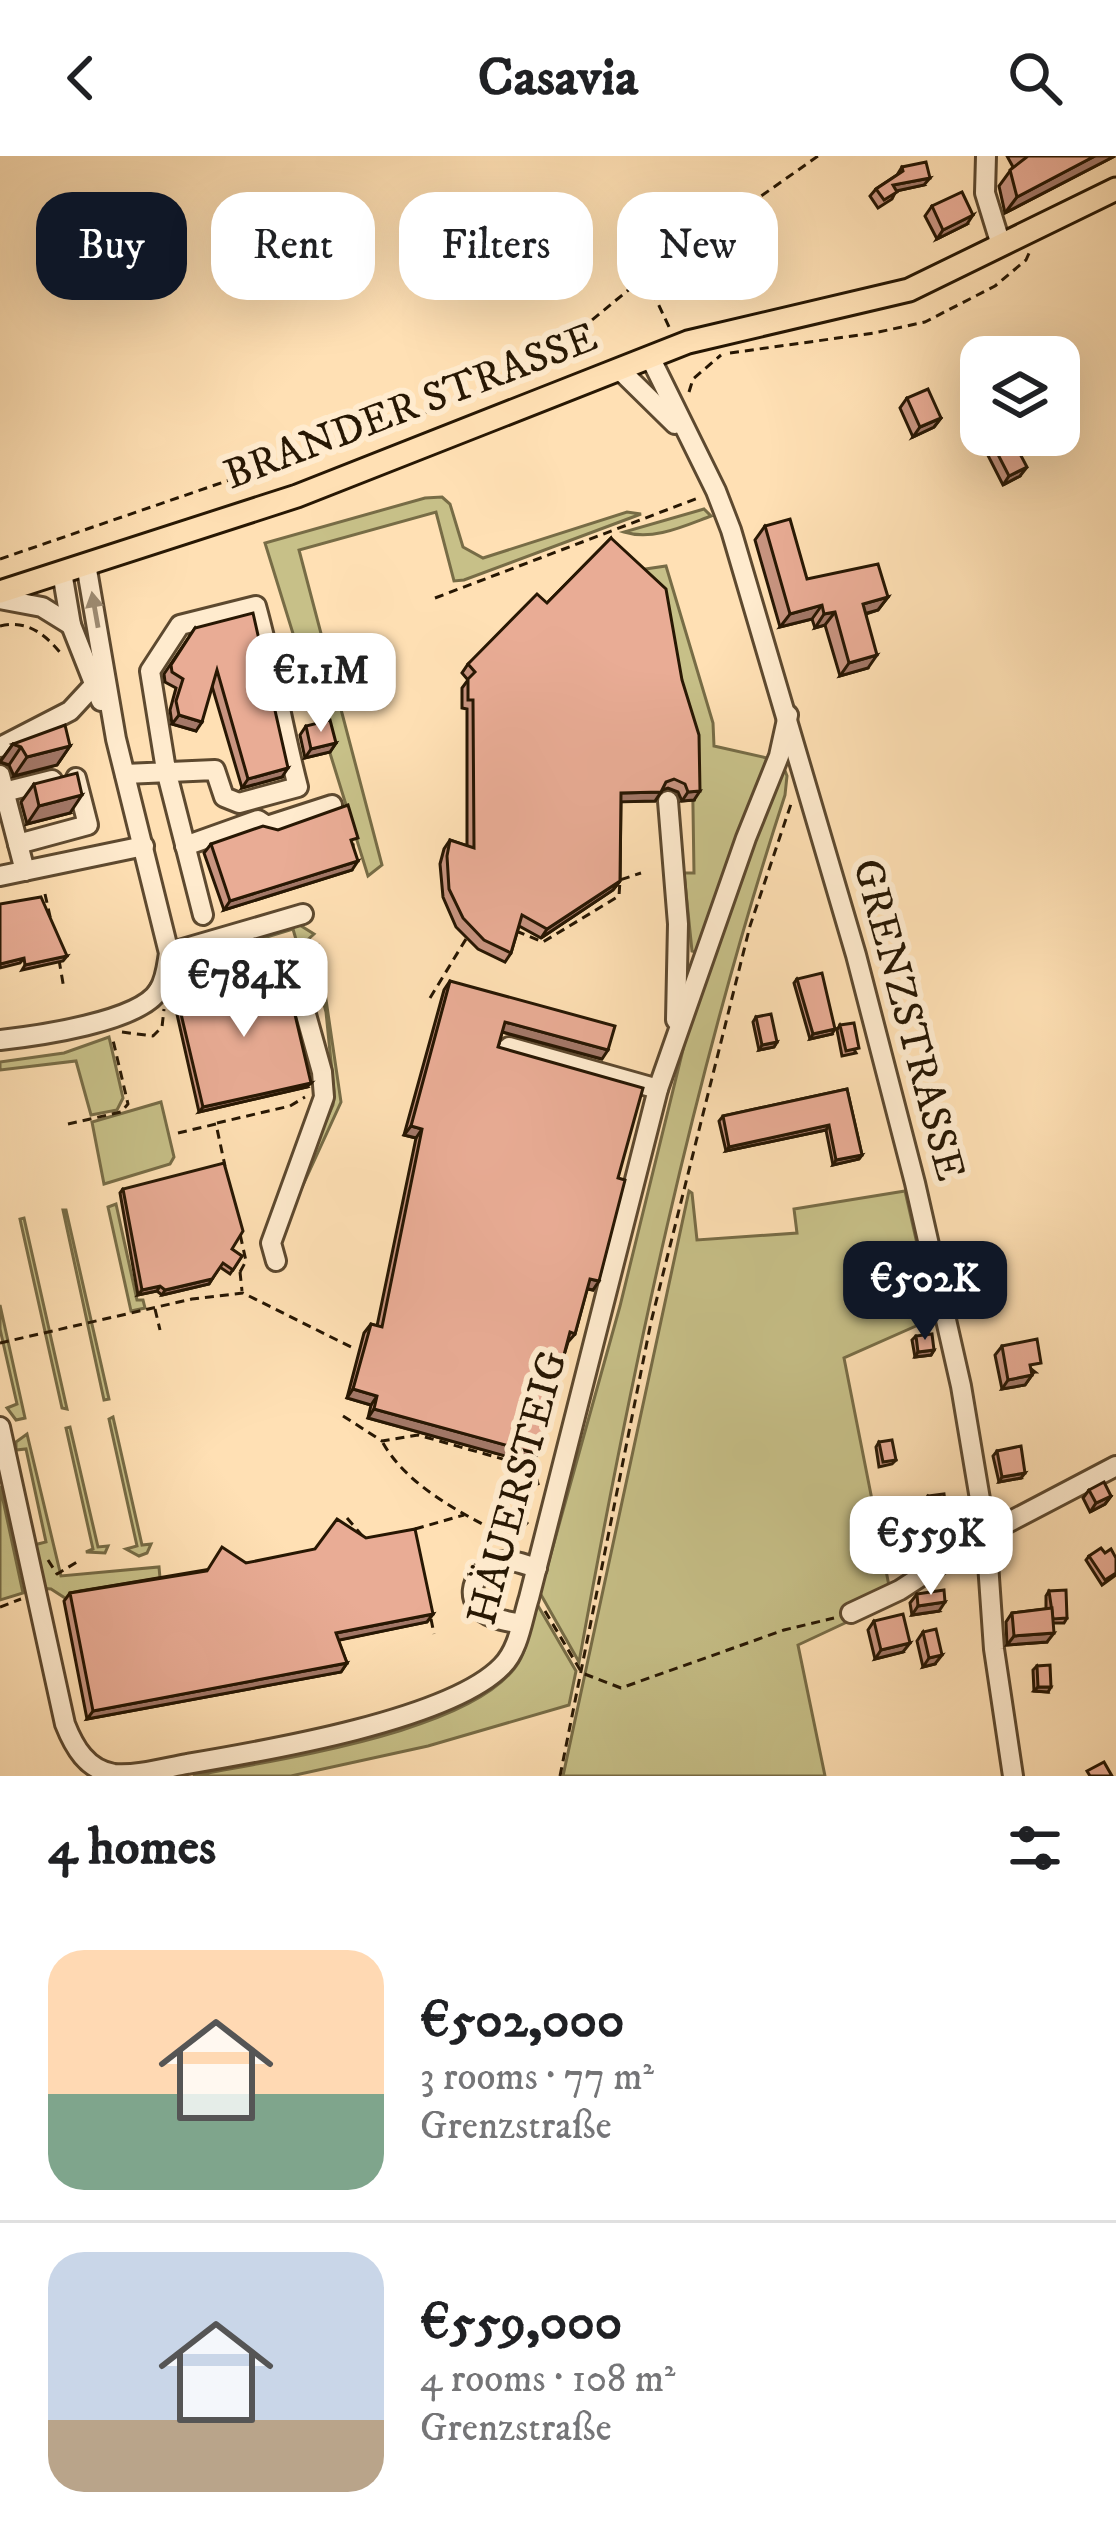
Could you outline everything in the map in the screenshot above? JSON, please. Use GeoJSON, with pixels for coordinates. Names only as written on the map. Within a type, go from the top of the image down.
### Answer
{"type":"FeatureCollection","features":[{"type":"Feature","properties":{"kind":"main road","name":"BRANDER STRASSE"},"geometry":{"type":"LineString","coordinates":[[0,596],[296,496],[688,342],[909,290],[1116,189]]}},
{"type":"Feature","properties":{"kind":"street"},"geometry":{"type":"LineString","coordinates":[[986,156],[986,193],[1001,244]]}},
{"type":"Feature","properties":{"kind":"street","name":"GRENZSTRASSE"},"geometry":{"type":"LineString","coordinates":[[650,357],[716,491],[788,715],[915,1184],[961,1386],[986,1534],[994,1649],[1013,1776]]}},
{"type":"Feature","properties":{"kind":"street","name":"GRENZSTRASSE"},"geometry":{"type":"LineString","coordinates":[[620,370],[691,441]]}},
{"type":"Feature","properties":{"kind":"street"},"geometry":{"type":"LineString","coordinates":[[86,564],[116,739],[169,953],[159,991]]}},
{"type":"Feature","properties":{"kind":"street"},"geometry":{"type":"LineString","coordinates":[[62,572],[71,625],[91,689],[116,739]]}},
{"type":"Feature","properties":{"kind":"street"},"geometry":{"type":"LineString","coordinates":[[0,596],[41,607],[71,625]]}},
{"type":"Feature","properties":{"kind":"street"},"geometry":{"type":"LineString","coordinates":[[125,774],[166,770],[215,770],[224,797],[239,803],[298,787],[256,606],[180,625],[150,671],[166,770],[202,915]]}},
{"type":"Feature","properties":{"kind":"street"},"geometry":{"type":"LineString","coordinates":[[0,747],[18,742],[70,711],[91,689]]}},
{"type":"Feature","properties":{"kind":"street","name":"HÄUERSTEIG"},"geometry":{"type":"LineString","coordinates":[[0,1426],[72,1742],[90,1764],[114,1774],[235,1756],[406,1715],[496,1672],[511,1655],[532,1589],[658,1089],[779,756],[788,715]]}},
{"type":"Feature","properties":{"kind":"street"},"geometry":{"type":"LineString","coordinates":[[18,844],[88,825],[75,774],[2,784],[25,871]]}},
{"type":"Feature","properties":{"kind":"street"},"geometry":{"type":"LineString","coordinates":[[668,801],[678,924],[676,1037]]}},
{"type":"Feature","properties":{"kind":"street"},"geometry":{"type":"LineString","coordinates":[[185,846],[259,820],[266,826],[332,805]]}},
{"type":"Feature","properties":{"kind":"street"},"geometry":{"type":"LineString","coordinates":[[0,876],[144,846]]}},
{"type":"Feature","properties":{"kind":"street"},"geometry":{"type":"LineString","coordinates":[[169,953],[303,914]]}},
{"type":"Feature","properties":{"kind":"street"},"geometry":{"type":"LineString","coordinates":[[0,1040],[43,1036],[118,1015],[143,1006],[159,991],[290,957],[322,1072],[324,1097],[271,1243],[276,1261]]}},
{"type":"Feature","properties":{"kind":"street"},"geometry":{"type":"LineString","coordinates":[[509,1047],[658,1089]]}},
{"type":"Feature","properties":{"kind":"street"},"geometry":{"type":"LineString","coordinates":[[851,1613],[1116,1466]]}},
{"type":"Feature","properties":{"kind":"street"},"geometry":{"type":"LineString","coordinates":[[521,1624],[486,1613],[477,1606],[472,1589],[479,1574],[497,1562],[537,1568]]}},
{"type":"Feature","properties":{"kind":"path"},"geometry":{"type":"LineString","coordinates":[[0,559],[526,377],[558,358],[592,320],[632,287],[818,156]]}},
{"type":"Feature","properties":{"kind":"path"},"geometry":{"type":"LineString","coordinates":[[690,402],[693,379],[722,355],[925,322],[994,286],[1026,260],[1030,251],[1027,232]]}},
{"type":"Feature","properties":{"kind":"path"},"geometry":{"type":"LineString","coordinates":[[435,598],[716,491]]}},
{"type":"Feature","properties":{"kind":"path"},"geometry":{"type":"LineString","coordinates":[[0,626],[14,622],[31,627],[51,641],[91,689]]}},
{"type":"Feature","properties":{"kind":"path"},"geometry":{"type":"LineString","coordinates":[[560,1776],[651,1322],[705,1104],[750,926],[790,805],[806,783]]}},
{"type":"Feature","properties":{"kind":"path"},"geometry":{"type":"LineString","coordinates":[[506,925],[543,942],[620,896],[620,880],[641,873]]}},
{"type":"Feature","properties":{"kind":"path"},"geometry":{"type":"LineString","coordinates":[[45,893],[53,931]]}},
{"type":"Feature","properties":{"kind":"path"},"geometry":{"type":"LineString","coordinates":[[430,998],[468,934]]}},
{"type":"Feature","properties":{"kind":"path"},"geometry":{"type":"LineString","coordinates":[[455,944],[464,945]]}},
{"type":"Feature","properties":{"kind":"path"},"geometry":{"type":"LineString","coordinates":[[57,950],[64,989]]}},
{"type":"Feature","properties":{"kind":"path"},"geometry":{"type":"LineString","coordinates":[[68,1124],[126,1109],[111,1031],[153,1036]]}},
{"type":"Feature","properties":{"kind":"path"},"geometry":{"type":"LineString","coordinates":[[178,1133],[290,1106],[300,1097],[324,1097]]}},
{"type":"Feature","properties":{"kind":"path"},"geometry":{"type":"LineString","coordinates":[[216,1124],[229,1182]]}},
{"type":"Feature","properties":{"kind":"path"},"geometry":{"type":"LineString","coordinates":[[238,1222],[246,1262],[238,1276],[242,1293]]}},
{"type":"Feature","properties":{"kind":"path"},"geometry":{"type":"LineString","coordinates":[[0,1343],[192,1299],[242,1293],[355,1349]]}},
{"type":"Feature","properties":{"kind":"path"},"geometry":{"type":"LineString","coordinates":[[192,1299],[195,1308]]}},
{"type":"Feature","properties":{"kind":"path"},"geometry":{"type":"LineString","coordinates":[[155,1307],[160,1330]]}},
{"type":"Feature","properties":{"kind":"path"},"geometry":{"type":"LineString","coordinates":[[343,1416],[382,1441],[394,1462],[464,1515],[511,1539],[532,1519]]}},
{"type":"Feature","properties":{"kind":"path"},"geometry":{"type":"LineString","coordinates":[[382,1441],[418,1436],[524,1465],[535,1474],[539,1487]]}},
{"type":"Feature","properties":{"kind":"path"},"geometry":{"type":"LineString","coordinates":[[412,1529],[464,1515]]}},
{"type":"Feature","properties":{"kind":"path"},"geometry":{"type":"LineString","coordinates":[[346,1518],[367,1540]]}},
{"type":"Feature","properties":{"kind":"path"},"geometry":{"type":"LineString","coordinates":[[28,1538],[40,1546],[57,1574],[77,1562]]}},
{"type":"Feature","properties":{"kind":"path"},"geometry":{"type":"LineString","coordinates":[[0,1607],[35,1587]]}},
{"type":"Feature","properties":{"kind":"path"},"geometry":{"type":"LineString","coordinates":[[532,1589],[582,1673],[621,1688],[784,1630],[851,1613]]}},
{"type":"Feature","properties":{"kind":"path"},"geometry":{"type":"LineString","coordinates":[[430,1613],[434,1634]]}},
{"type":"Feature","properties":{"kind":"shaded area"},"geometry":{"type":"Polygon","coordinates":[[[442,497],[450,504],[463,547],[483,558],[627,512],[641,514],[464,580],[454,581],[436,512],[299,550],[382,865],[368,876],[265,543],[442,497]]]}},
{"type":"Feature","properties":{"kind":"shaded area"},"geometry":{"type":"Polygon","coordinates":[[[704,509],[711,516],[668,531],[624,532],[704,509]]]}},
{"type":"Feature","properties":{"kind":"shaded area"},"geometry":{"type":"Polygon","coordinates":[[[666,566],[713,723],[714,746],[767,758],[713,917],[696,952],[692,951],[684,873],[694,873],[692,743],[632,571],[666,566]]]}},
{"type":"Feature","properties":{"kind":"shaded area"},"geometry":{"type":"Polygon","coordinates":[[[784,768],[785,795],[721,1008],[667,1225],[579,1662],[540,1593],[620,1306],[706,956],[784,768]]]}},
{"type":"Feature","properties":{"kind":"shaded area"},"geometry":{"type":"Polygon","coordinates":[[[298,924],[314,934],[303,944],[297,943],[293,929],[208,955],[211,970],[185,976],[190,959],[298,924]]]}},
{"type":"Feature","properties":{"kind":"shaded area"},"geometry":{"type":"Polygon","coordinates":[[[318,945],[341,1102],[292,1209],[333,1105],[326,1012],[309,947],[318,945]]]}},
{"type":"Feature","properties":{"kind":"shaded area"},"geometry":{"type":"Polygon","coordinates":[[[109,1037],[123,1098],[117,1110],[91,1115],[76,1061],[0,1070],[0,1062],[64,1053],[109,1037]]]}},
{"type":"Feature","properties":{"kind":"shaded area"},"geometry":{"type":"Polygon","coordinates":[[[161,1102],[174,1157],[170,1164],[104,1184],[92,1122],[161,1102]]]}},
{"type":"Feature","properties":{"kind":"shaded area"},"geometry":{"type":"Polygon","coordinates":[[[689,1191],[697,1240],[797,1233],[794,1209],[905,1191],[934,1318],[844,1358],[892,1601],[798,1645],[825,1776],[563,1776],[689,1191]]]}},
{"type":"Feature","properties":{"kind":"shaded area"},"geometry":{"type":"Polygon","coordinates":[[[116,1204],[137,1300],[143,1300],[145,1308],[131,1311],[108,1207],[116,1204]]]}},
{"type":"Feature","properties":{"kind":"shaded area"},"geometry":{"type":"Polygon","coordinates":[[[66,1210],[109,1399],[104,1400],[66,1210]]]}},
{"type":"Feature","properties":{"kind":"shaded area"},"geometry":{"type":"Polygon","coordinates":[[[24,1218],[67,1409],[62,1408],[20,1219],[24,1218]]]}},
{"type":"Feature","properties":{"kind":"shaded area"},"geometry":{"type":"Polygon","coordinates":[[[0,1305],[25,1418],[16,1420],[7,1408],[17,1404],[0,1329],[0,1305]]]}},
{"type":"Feature","properties":{"kind":"shaded area"},"geometry":{"type":"Polygon","coordinates":[[[113,1417],[142,1545],[151,1544],[139,1556],[126,1549],[137,1546],[109,1419],[113,1417]]]}},
{"type":"Feature","properties":{"kind":"shaded area"},"geometry":{"type":"Polygon","coordinates":[[[70,1427],[98,1547],[108,1546],[105,1553],[86,1552],[93,1549],[66,1428],[70,1427]]]}},
{"type":"Feature","properties":{"kind":"shaded area"},"geometry":{"type":"Polygon","coordinates":[[[27,1434],[61,1576],[159,1567],[160,1578],[79,1591],[78,1599],[68,1600],[51,1589],[39,1588],[34,1545],[46,1542],[26,1449],[16,1450],[16,1442],[27,1434]]]}},
{"type":"Feature","properties":{"kind":"shaded area"},"geometry":{"type":"Polygon","coordinates":[[[0,1486],[23,1593],[0,1600],[0,1486]]]}},
{"type":"Feature","properties":{"kind":"shaded area"},"geometry":{"type":"Polygon","coordinates":[[[537,1604],[576,1671],[569,1705],[428,1746],[291,1776],[193,1776],[372,1739],[465,1705],[499,1684],[521,1658],[537,1604]]]}},
{"type":"Feature","properties":{"kind":"building"},"geometry":{"type":"Polygon","coordinates":[[[1028,156],[1095,156],[1017,197],[1010,170],[1028,156]]]}},
{"type":"Feature","properties":{"kind":"building"},"geometry":{"type":"Polygon","coordinates":[[[926,162],[930,178],[893,185],[897,192],[884,200],[876,189],[903,171],[902,167],[926,162]]]}},
{"type":"Feature","properties":{"kind":"building"},"geometry":{"type":"Polygon","coordinates":[[[962,192],[973,215],[943,230],[932,206],[962,192]]]}},
{"type":"Feature","properties":{"kind":"building"},"geometry":{"type":"Polygon","coordinates":[[[928,389],[941,418],[920,427],[907,398],[928,389]]]}},
{"type":"Feature","properties":{"kind":"building"},"geometry":{"type":"Polygon","coordinates":[[[999,456],[1021,456],[1027,467],[1009,476],[999,456]]]}},
{"type":"Feature","properties":{"kind":"building"},"geometry":{"type":"Polygon","coordinates":[[[790,519],[807,579],[878,564],[888,597],[863,604],[877,655],[849,663],[835,612],[824,614],[822,605],[790,614],[765,526],[790,519]]]}},
{"type":"Feature","properties":{"kind":"building"},"geometry":{"type":"Polygon","coordinates":[[[611,538],[666,589],[682,680],[699,735],[700,791],[688,792],[685,784],[674,779],[661,792],[621,793],[620,881],[547,929],[522,915],[511,953],[484,940],[463,918],[449,889],[450,840],[474,848],[473,700],[468,700],[468,679],[475,672],[468,664],[537,594],[547,603],[611,538]]]}},
{"type":"Feature","properties":{"kind":"building"},"geometry":{"type":"Polygon","coordinates":[[[253,613],[288,768],[248,779],[217,670],[202,722],[179,715],[176,701],[183,679],[172,672],[171,665],[195,628],[253,613]]]}},
{"type":"Feature","properties":{"kind":"building"},"geometry":{"type":"Polygon","coordinates":[[[330,720],[336,743],[311,749],[306,726],[330,720]]]}},
{"type":"Feature","properties":{"kind":"building"},"geometry":{"type":"Polygon","coordinates":[[[65,725],[70,746],[27,757],[13,744],[65,725]]]}},
{"type":"Feature","properties":{"kind":"building"},"geometry":{"type":"Polygon","coordinates":[[[77,773],[82,795],[39,806],[34,784],[77,773]]]}},
{"type":"Feature","properties":{"kind":"building"},"geometry":{"type":"Polygon","coordinates":[[[348,805],[358,838],[351,840],[358,861],[230,901],[211,844],[263,826],[278,830],[348,805]]]}},
{"type":"Feature","properties":{"kind":"building"},"geometry":{"type":"Polygon","coordinates":[[[41,897],[67,956],[25,965],[24,958],[0,964],[0,904],[41,897]]]}},
{"type":"Feature","properties":{"kind":"building"},"geometry":{"type":"Polygon","coordinates":[[[285,972],[311,1083],[203,1107],[177,997],[285,972]]]}},
{"type":"Feature","properties":{"kind":"building"},"geometry":{"type":"Polygon","coordinates":[[[822,973],[835,1029],[813,1034],[797,979],[822,973]]]}},
{"type":"Feature","properties":{"kind":"building"},"geometry":{"type":"Polygon","coordinates":[[[450,981],[615,1026],[608,1050],[505,1022],[498,1047],[643,1088],[618,1178],[625,1180],[599,1281],[590,1279],[575,1334],[570,1332],[538,1454],[374,1409],[377,1396],[353,1389],[371,1324],[382,1327],[422,1129],[411,1126],[450,981]]]}},
{"type":"Feature","properties":{"kind":"building"},"geometry":{"type":"Polygon","coordinates":[[[771,1014],[777,1042],[762,1045],[756,1017],[771,1014]]]}},
{"type":"Feature","properties":{"kind":"building"},"geometry":{"type":"Polygon","coordinates":[[[854,1023],[859,1048],[846,1051],[840,1025],[854,1023]]]}},
{"type":"Feature","properties":{"kind":"building"},"geometry":{"type":"Polygon","coordinates":[[[847,1089],[862,1155],[836,1160],[829,1125],[729,1147],[723,1116],[847,1089]]]}},
{"type":"Feature","properties":{"kind":"building"},"geometry":{"type":"Polygon","coordinates":[[[224,1163],[243,1231],[232,1249],[242,1256],[233,1270],[223,1263],[212,1279],[142,1290],[123,1189],[224,1163]]]}},
{"type":"Feature","properties":{"kind":"building"},"geometry":{"type":"Polygon","coordinates":[[[932,1334],[934,1350],[918,1352],[916,1336],[932,1334]]]}},
{"type":"Feature","properties":{"kind":"building"},"geometry":{"type":"Polygon","coordinates":[[[1037,1339],[1041,1363],[1030,1365],[1032,1375],[1008,1380],[1002,1346],[1037,1339]]]}},
{"type":"Feature","properties":{"kind":"building"},"geometry":{"type":"Polygon","coordinates":[[[892,1440],[896,1460],[883,1462],[879,1442],[892,1440]]]}},
{"type":"Feature","properties":{"kind":"building"},"geometry":{"type":"Polygon","coordinates":[[[1021,1446],[1025,1473],[1002,1477],[997,1451],[1021,1446]]]}},
{"type":"Feature","properties":{"kind":"building"},"geometry":{"type":"Polygon","coordinates":[[[1104,1482],[1111,1496],[1096,1503],[1089,1490],[1104,1482]]]}},
{"type":"Feature","properties":{"kind":"building"},"geometry":{"type":"Polygon","coordinates":[[[944,1494],[946,1509],[958,1508],[961,1531],[931,1534],[928,1496],[944,1494]]]}},
{"type":"Feature","properties":{"kind":"building"},"geometry":{"type":"Polygon","coordinates":[[[337,1519],[366,1538],[415,1529],[433,1614],[336,1633],[347,1663],[93,1711],[70,1593],[207,1571],[222,1547],[246,1563],[315,1549],[337,1519]]]}},
{"type":"Feature","properties":{"kind":"building"},"geometry":{"type":"Polygon","coordinates":[[[1101,1548],[1105,1553],[1111,1549],[1116,1558],[1116,1573],[1105,1580],[1089,1556],[1101,1548]]]}},
{"type":"Feature","properties":{"kind":"building"},"geometry":{"type":"Polygon","coordinates":[[[944,1590],[945,1602],[918,1606],[917,1594],[944,1590]]]}},
{"type":"Feature","properties":{"kind":"building"},"geometry":{"type":"Polygon","coordinates":[[[1066,1590],[1067,1618],[1053,1619],[1049,1591],[1066,1590]]]}},
{"type":"Feature","properties":{"kind":"building"},"geometry":{"type":"Polygon","coordinates":[[[1052,1608],[1054,1633],[1014,1636],[1012,1613],[1052,1608]]]}},
{"type":"Feature","properties":{"kind":"building"},"geometry":{"type":"Polygon","coordinates":[[[903,1614],[910,1643],[881,1650],[874,1621],[903,1614]]]}},
{"type":"Feature","properties":{"kind":"building"},"geometry":{"type":"Polygon","coordinates":[[[936,1629],[942,1655],[929,1658],[923,1632],[936,1629]]]}},
{"type":"Feature","properties":{"kind":"building"},"geometry":{"type":"Polygon","coordinates":[[[1050,1665],[1051,1687],[1038,1687],[1037,1666],[1050,1665]]]}},
{"type":"Feature","properties":{"kind":"building"},"geometry":{"type":"Polygon","coordinates":[[[1104,1762],[1112,1776],[1090,1776],[1087,1771],[1104,1762]]]}}]}
